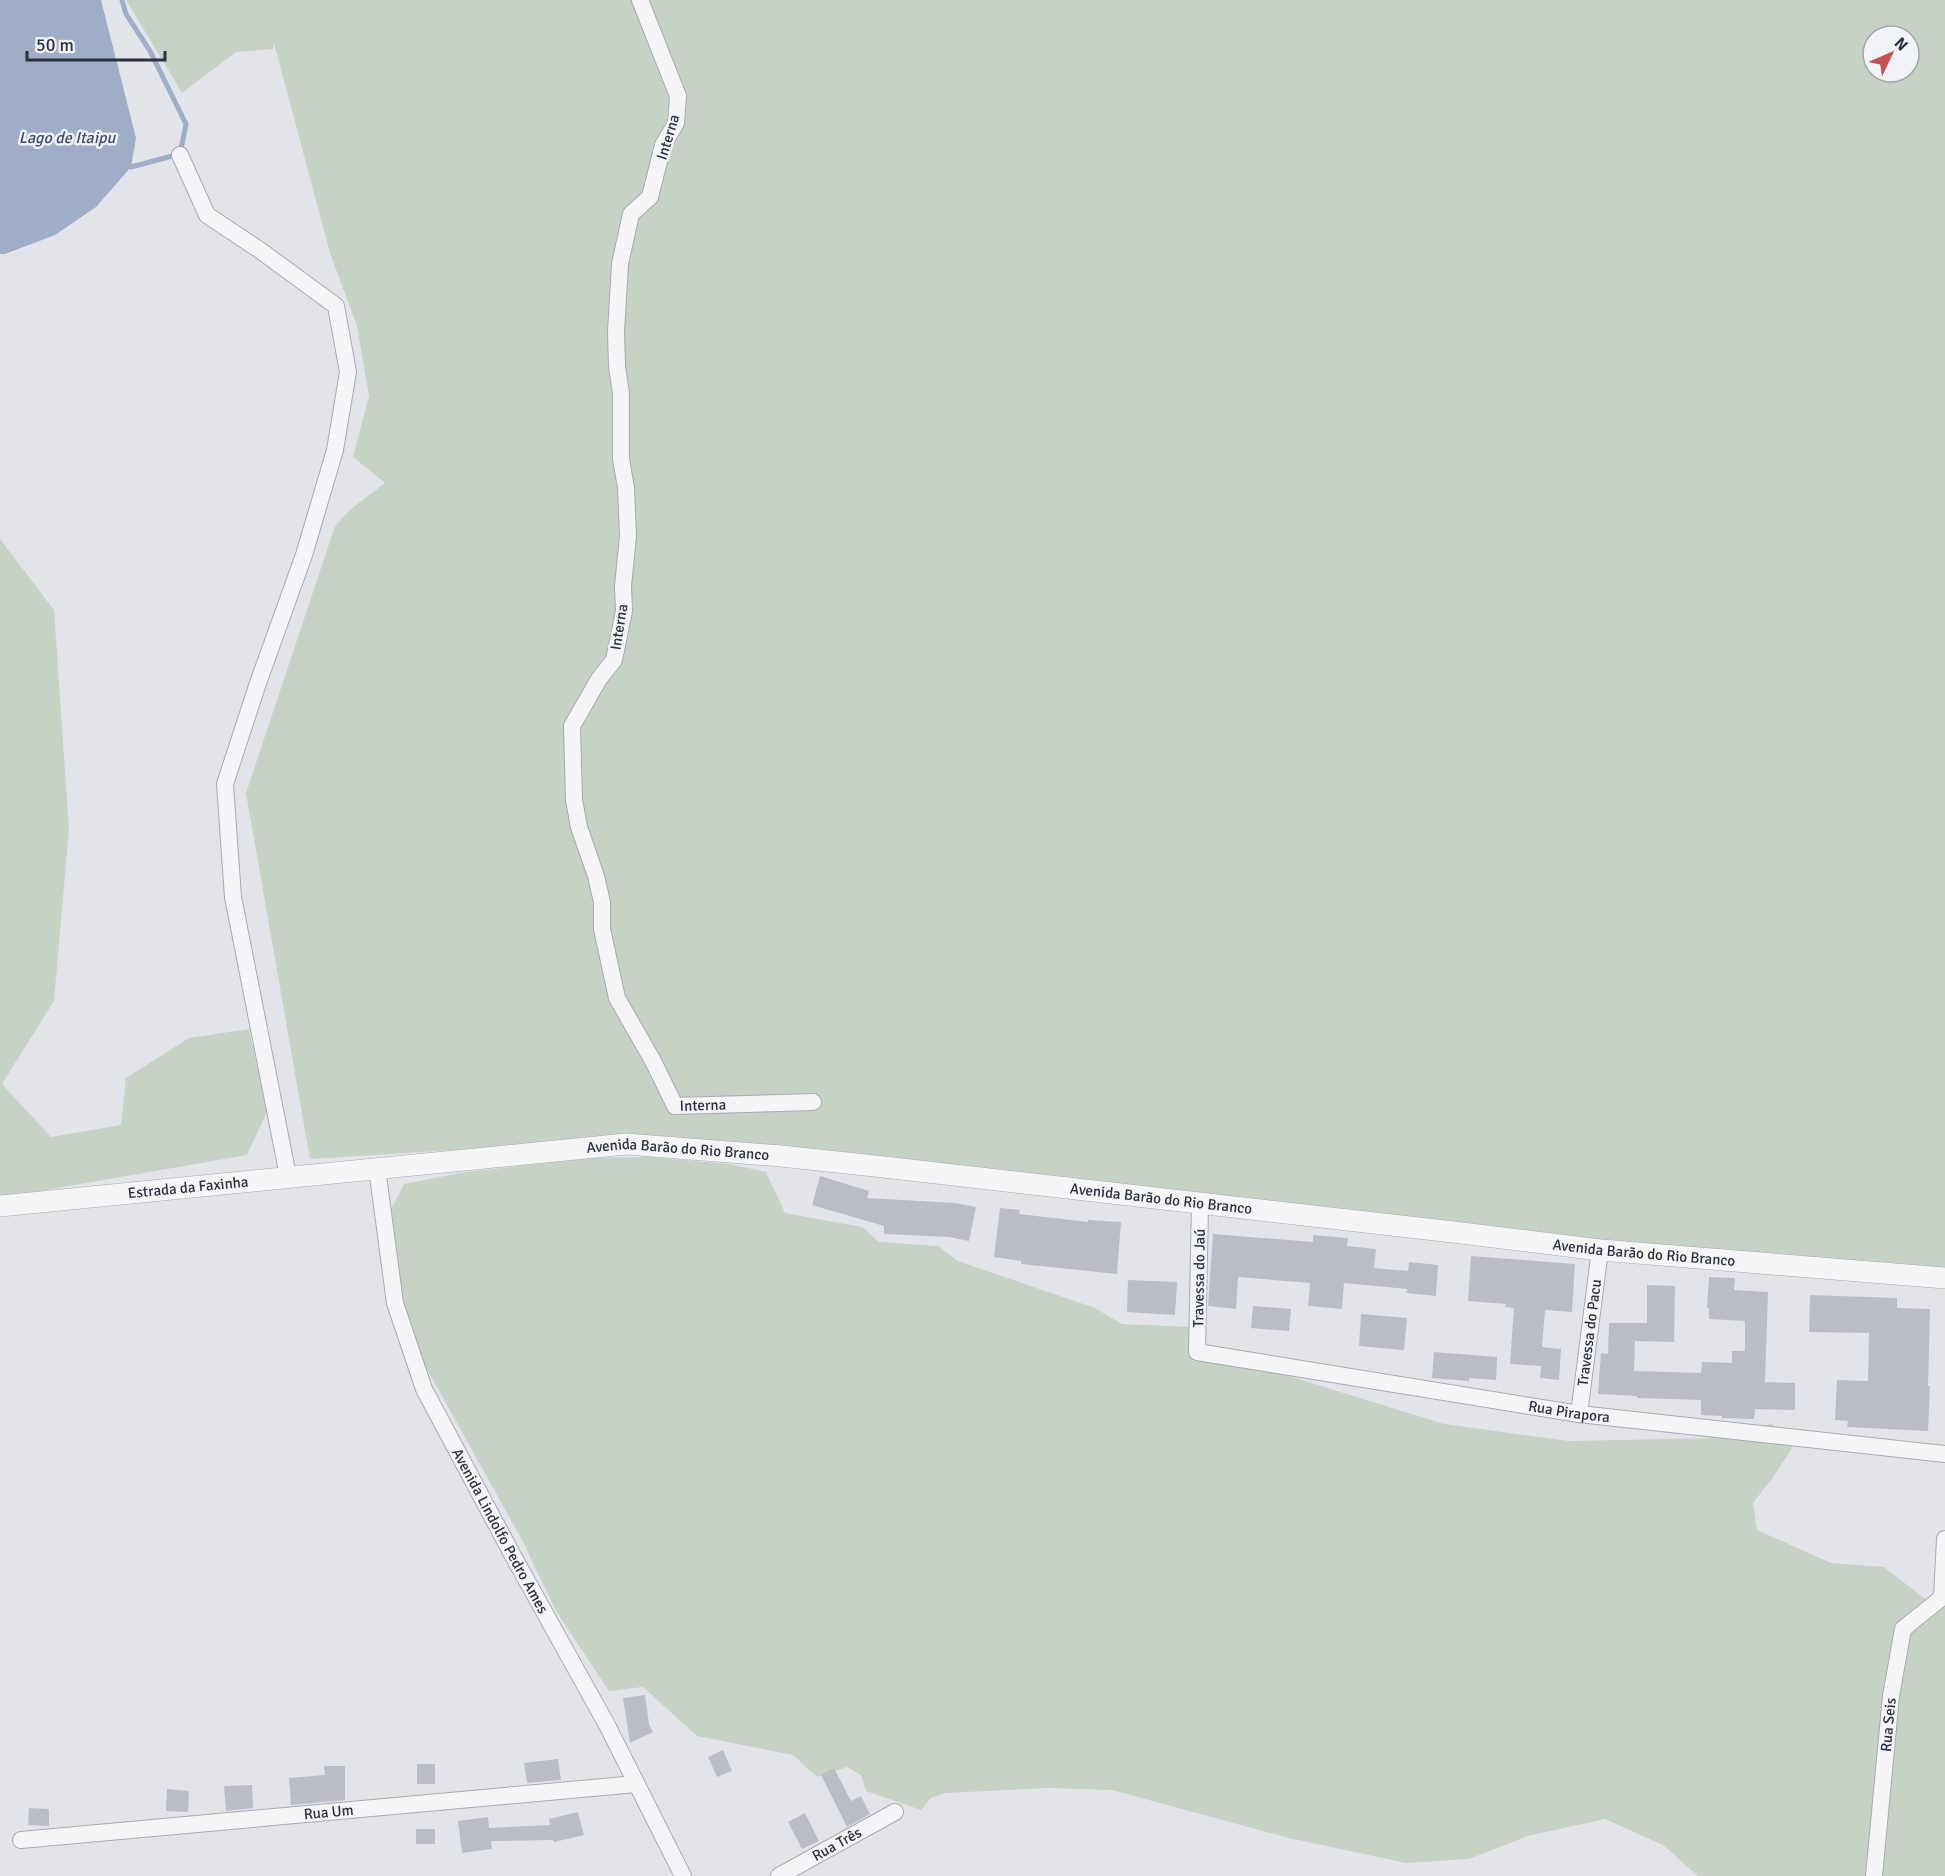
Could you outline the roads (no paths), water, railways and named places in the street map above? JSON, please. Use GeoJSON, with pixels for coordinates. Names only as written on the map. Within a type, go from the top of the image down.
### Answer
{"type":"FeatureCollection","features":[{"type":"Feature","properties":{"kind":"street","name":"Interna"},"geometry":{"type":"LineString","coordinates":[[640,0],[678,96],[676,123],[663,145],[650,197],[631,214],[620,264],[616,332],[617,367],[621,393],[621,459],[626,488],[628,536],[623,586],[624,611],[614,660],[599,679],[572,726],[574,800],[579,827],[596,876],[602,902],[602,929],[617,998],[653,1061],[675,1106],[813,1102]]}},
{"type":"Feature","properties":{"kind":"street"},"geometry":{"type":"LineString","coordinates":[[180,155],[207,215],[336,306],[348,372],[335,450],[308,545],[225,783],[233,897],[288,1176]]}},
{"type":"Feature","properties":{"kind":"street","name":"Avenida Barão do Rio Branco"},"geometry":{"type":"LineString","coordinates":[[377,1168],[626,1144],[873,1166],[1600,1250],[1945,1278]]}},
{"type":"Feature","properties":{"kind":"street","name":"Estrada da Faxinha"},"geometry":{"type":"LineString","coordinates":[[0,1206],[377,1168]]}},
{"type":"Feature","properties":{"kind":"street","name":"Avenida Lindolfo Pedro Ames"},"geometry":{"type":"LineString","coordinates":[[377,1168],[395,1303],[424,1389],[607,1725],[682,1876]]}},
{"type":"Feature","properties":{"kind":"street","name":"Travessa do Jaú"},"geometry":{"type":"LineString","coordinates":[[1197,1352],[1200,1204]]}},
{"type":"Feature","properties":{"kind":"street","name":"Travessa do Pacu"},"geometry":{"type":"LineString","coordinates":[[1579,1414],[1600,1250]]}},
{"type":"Feature","properties":{"kind":"street","name":"Rua Pirapora"},"geometry":{"type":"LineString","coordinates":[[1197,1352],[1579,1414],[1945,1454]]}},
{"type":"Feature","properties":{"kind":"street"},"geometry":{"type":"LineString","coordinates":[[1943,1596],[1945,1539]]}},
{"type":"Feature","properties":{"kind":"street","name":"Rua Seis"},"geometry":{"type":"LineString","coordinates":[[1874,1876],[1891,1696],[1903,1629],[1943,1596]]}},
{"type":"Feature","properties":{"kind":"street","name":"Rua Um"},"geometry":{"type":"LineString","coordinates":[[21,1840],[636,1784]]}},
{"type":"Feature","properties":{"kind":"street","name":"Rua Três"},"geometry":{"type":"LineString","coordinates":[[779,1876],[896,1812]]}},
{"type":"Feature","properties":{"kind":"water","name":"Lago de Itaipu"},"geometry":{"type":"Polygon","coordinates":[[[0,0],[101,0],[136,138],[131,167],[96,207],[55,235],[5,254],[0,254],[0,0]]]}},
{"type":"Feature","properties":{"kind":"waterway"},"geometry":{"type":"LineString","coordinates":[[122,0],[126,14],[150,51],[186,124],[180,154],[131,167]]}}]}
